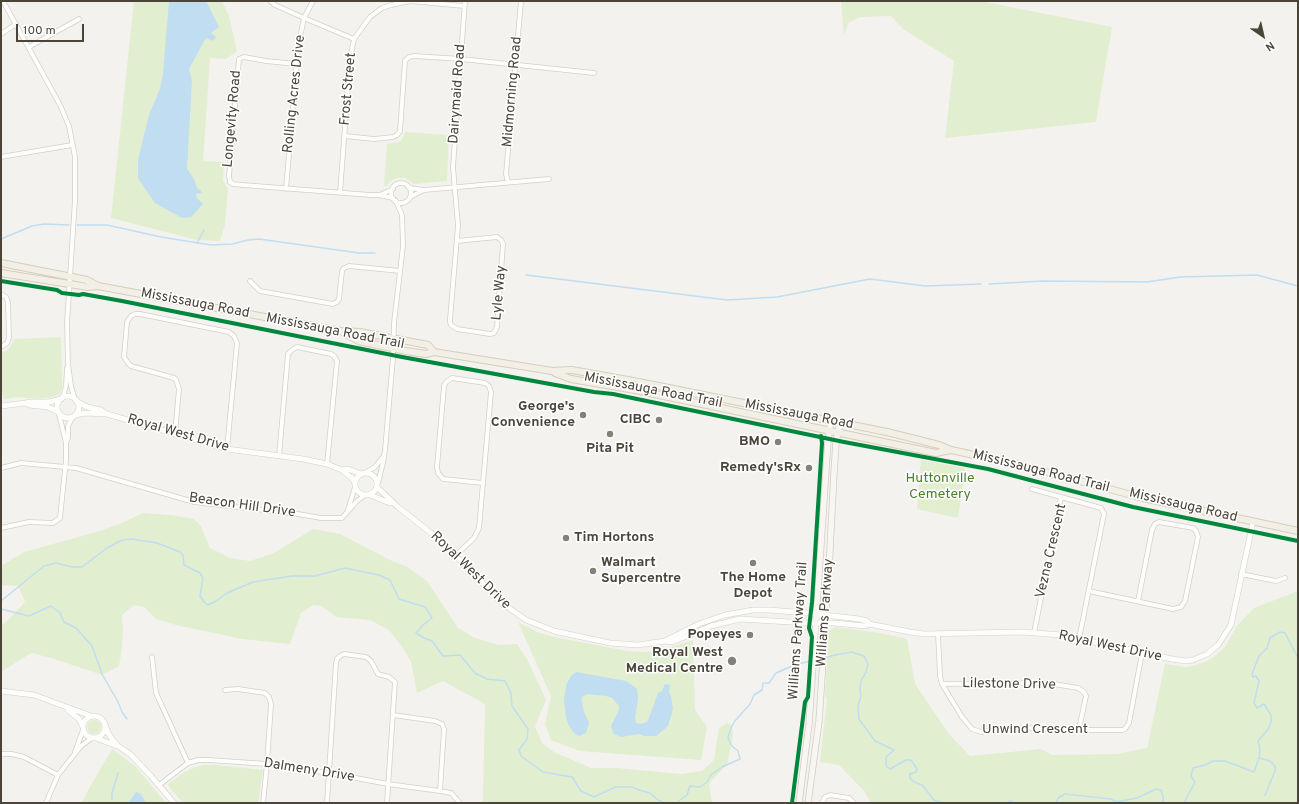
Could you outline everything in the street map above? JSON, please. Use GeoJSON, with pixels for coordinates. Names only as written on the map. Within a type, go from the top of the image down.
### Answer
{"type":"FeatureCollection","features":[{"type":"Feature","properties":{"kind":"main road","name":"Mississauga Road"},"geometry":{"type":"LineString","coordinates":[[1,263],[69,280],[88,287],[98,286],[340,331],[360,332],[428,345],[434,352]]}},
{"type":"Feature","properties":{"kind":"main road","name":"Mississauga Road"},"geometry":{"type":"LineString","coordinates":[[1,272],[69,280]]}},
{"type":"Feature","properties":{"kind":"main road","name":"Mississauga Road"},"geometry":{"type":"LineString","coordinates":[[340,331],[359,341],[393,348],[426,354],[434,352],[552,371],[572,370],[831,421],[1016,464],[1143,498],[1298,531]]}},
{"type":"Feature","properties":{"kind":"main road","name":"Mississauga Road"},"geometry":{"type":"LineString","coordinates":[[552,371],[571,379],[635,390],[936,453],[951,450]]}},
{"type":"Feature","properties":{"kind":"main road","name":"Williams Parkway"},"geometry":{"type":"LineString","coordinates":[[799,803],[810,724],[829,430],[831,421]]}},
{"type":"Feature","properties":{"kind":"main road","name":"Williams Parkway"},"geometry":{"type":"LineString","coordinates":[[808,803],[819,721],[834,474],[840,423]]}},
{"type":"Feature","properties":{"kind":"street"},"geometry":{"type":"LineString","coordinates":[[3,1],[60,105],[69,126],[75,157],[75,200],[67,323],[68,364],[71,386],[78,404],[78,410],[68,426],[68,438],[66,443]]}},
{"type":"Feature","properties":{"kind":"street"},"geometry":{"type":"LineString","coordinates":[[270,1],[275,5],[354,39]]}},
{"type":"Feature","properties":{"kind":"street","name":"Rolling Acres Drive"},"geometry":{"type":"LineString","coordinates":[[286,189],[299,42],[304,18],[313,1]]}},
{"type":"Feature","properties":{"kind":"street","name":"Frost Street"},"geometry":{"type":"LineString","coordinates":[[340,193],[350,59],[354,39],[370,17],[382,8],[391,5],[410,1],[465,3]]}},
{"type":"Feature","properties":{"kind":"street","name":"Midmorning Road"},"geometry":{"type":"LineString","coordinates":[[508,182],[506,174],[521,1]]}},
{"type":"Feature","properties":{"kind":"street","name":"Dairymaid Road"},"geometry":{"type":"LineString","coordinates":[[454,187],[453,166],[465,3]]}},
{"type":"Feature","properties":{"kind":"street"},"geometry":{"type":"LineString","coordinates":[[29,47],[79,19]]}},
{"type":"Feature","properties":{"kind":"street"},"geometry":{"type":"LineString","coordinates":[[1,34],[16,24]]}},
{"type":"Feature","properties":{"kind":"street","name":"Longevity Road"},"geometry":{"type":"LineString","coordinates":[[296,64],[266,62],[244,56],[239,59],[231,145],[230,182],[233,184],[286,189],[379,195],[394,200]]}},
{"type":"Feature","properties":{"kind":"street"},"geometry":{"type":"LineString","coordinates":[[345,136],[374,139],[393,137],[397,135],[400,131],[405,61],[407,58],[414,56],[594,72]]}},
{"type":"Feature","properties":{"kind":"street"},"geometry":{"type":"LineString","coordinates":[[1,157],[72,145]]}},
{"type":"Feature","properties":{"kind":"street"},"geometry":{"type":"LineString","coordinates":[[402,215],[392,194],[392,189],[396,185],[400,184],[409,188],[424,190],[549,179]]}},
{"type":"Feature","properties":{"kind":"street","name":"Lyle Way"},"geometry":{"type":"LineString","coordinates":[[454,187],[458,226],[450,319],[451,325],[457,329],[490,334],[494,333],[497,327],[503,244],[497,237],[457,241]]}},
{"type":"Feature","properties":{"kind":"street"},"geometry":{"type":"LineString","coordinates":[[409,188],[411,192],[410,197]]}},
{"type":"Feature","properties":{"kind":"street","name":"Longevity Road"},"geometry":{"type":"LineString","coordinates":[[379,195],[392,189]]}},
{"type":"Feature","properties":{"kind":"street"},"geometry":{"type":"LineString","coordinates":[[355,486],[359,493],[368,495],[376,491],[384,454],[403,234],[402,215],[406,202],[410,197],[424,190]]}},
{"type":"Feature","properties":{"kind":"street"},"geometry":{"type":"LineString","coordinates":[[394,200],[402,203],[406,202]]}},
{"type":"Feature","properties":{"kind":"street"},"geometry":{"type":"LineString","coordinates":[[250,281],[260,290],[333,304],[339,299],[341,273],[344,268],[349,266],[400,271]]}},
{"type":"Feature","properties":{"kind":"street"},"geometry":{"type":"LineString","coordinates":[[1,294],[6,297],[8,302],[9,338],[7,343],[1,347]]}},
{"type":"Feature","properties":{"kind":"street"},"geometry":{"type":"LineString","coordinates":[[174,434],[179,390],[176,380],[174,378],[131,366],[124,357],[127,322],[131,316],[135,314],[229,332],[234,336],[237,343],[227,449]]}},
{"type":"Feature","properties":{"kind":"street"},"geometry":{"type":"LineString","coordinates":[[279,456],[288,354],[297,347],[331,354],[337,361],[327,464]]}},
{"type":"Feature","properties":{"kind":"street"},"geometry":{"type":"LineString","coordinates":[[1,528],[29,522],[50,523],[58,520],[61,514],[66,443],[57,406],[62,399],[66,386],[68,364]]}},
{"type":"Feature","properties":{"kind":"street"},"geometry":{"type":"LineString","coordinates":[[455,556],[479,532],[491,389],[484,383],[452,378],[446,382],[444,386],[438,473],[443,479],[483,483]]}},
{"type":"Feature","properties":{"kind":"street"},"geometry":{"type":"LineString","coordinates":[[1,406],[29,402],[49,402],[67,397],[76,400]]}},
{"type":"Feature","properties":{"kind":"street","name":"Royal West Drive"},"geometry":{"type":"LineString","coordinates":[[76,400],[87,407],[101,410],[108,414],[227,449],[303,459],[327,464],[342,470],[353,479],[355,486]]}},
{"type":"Feature","properties":{"kind":"street"},"geometry":{"type":"LineString","coordinates":[[26,403],[29,405],[48,407],[66,418],[74,416]]}},
{"type":"Feature","properties":{"kind":"street","name":"Royal West Drive"},"geometry":{"type":"LineString","coordinates":[[74,416],[86,413],[108,414]]}},
{"type":"Feature","properties":{"kind":"street"},"geometry":{"type":"LineString","coordinates":[[348,511],[357,478],[375,467],[384,454]]}},
{"type":"Feature","properties":{"kind":"street","name":"Beacon Hill Drive"},"geometry":{"type":"LineString","coordinates":[[1,468],[21,463],[65,467],[89,471],[194,502],[330,518],[342,518],[360,498],[368,495]]}},
{"type":"Feature","properties":{"kind":"street","name":"Royal West Drive"},"geometry":{"type":"LineString","coordinates":[[342,470],[348,469],[363,473]]}},
{"type":"Feature","properties":{"kind":"street"},"geometry":{"type":"LineString","coordinates":[[363,473],[372,474],[375,476],[377,485]]}},
{"type":"Feature","properties":{"kind":"street","name":"Royal West Drive"},"geometry":{"type":"LineString","coordinates":[[377,485],[398,507]]}},
{"type":"Feature","properties":{"kind":"street"},"geometry":{"type":"LineString","coordinates":[[1032,489],[1061,497]]}},
{"type":"Feature","properties":{"kind":"street","name":"Royal West Drive"},"geometry":{"type":"LineString","coordinates":[[368,495],[385,500],[398,507],[435,535],[502,603],[526,620],[554,631],[620,644],[638,645],[672,642],[711,626],[746,619],[865,626],[869,624]]}},
{"type":"Feature","properties":{"kind":"street","name":"Vezna Crescent"},"geometry":{"type":"LineString","coordinates":[[1034,633],[1061,497],[1100,508],[1104,514],[1079,639]]}},
{"type":"Feature","properties":{"kind":"street"},"geometry":{"type":"LineString","coordinates":[[1089,590],[1173,609],[1177,609],[1183,605],[1198,536],[1196,530],[1193,528],[1159,522],[1155,524],[1152,530],[1138,601]]}},
{"type":"Feature","properties":{"kind":"street","name":"Royal West Drive"},"geometry":{"type":"LineString","coordinates":[[665,642],[670,638],[711,619],[735,612],[764,610],[859,619],[867,621],[869,624],[910,632],[938,634],[1021,632],[1062,636],[1172,660],[1186,661],[1200,658],[1213,650],[1224,638],[1231,625],[1253,522]]}},
{"type":"Feature","properties":{"kind":"street"},"geometry":{"type":"LineString","coordinates":[[1241,574],[1276,581],[1285,578]]}},
{"type":"Feature","properties":{"kind":"street","name":"Unwind Crescent"},"geometry":{"type":"LineString","coordinates":[[938,634],[940,676],[942,684],[962,718],[972,729],[981,732],[997,729],[1018,728],[1122,730],[1129,723],[1142,653]]}},
{"type":"Feature","properties":{"kind":"street"},"geometry":{"type":"LineString","coordinates":[[327,803],[336,663],[337,659],[344,654],[366,657],[371,661],[378,674],[393,679],[395,682],[387,803]]}},
{"type":"Feature","properties":{"kind":"street"},"geometry":{"type":"LineString","coordinates":[[152,657],[156,693],[188,763]]}},
{"type":"Feature","properties":{"kind":"street","name":"Lilestone Drive"},"geometry":{"type":"LineString","coordinates":[[942,684],[1048,683],[1078,688],[1084,692],[1086,696],[1079,729]]}},
{"type":"Feature","properties":{"kind":"street"},"geometry":{"type":"LineString","coordinates":[[225,690],[238,689],[259,691],[269,697],[271,704],[268,764],[263,803]]}},
{"type":"Feature","properties":{"kind":"street"},"geometry":{"type":"LineString","coordinates":[[1,692],[34,695],[91,716],[98,716],[103,721],[108,733],[118,746]]}},
{"type":"Feature","properties":{"kind":"street"},"geometry":{"type":"LineString","coordinates":[[64,707],[78,719],[86,735],[118,746],[130,754],[174,803]]}},
{"type":"Feature","properties":{"kind":"street"},"geometry":{"type":"LineString","coordinates":[[393,715],[436,721],[442,724],[444,729],[440,790]]}},
{"type":"Feature","properties":{"kind":"street"},"geometry":{"type":"LineString","coordinates":[[73,756],[86,719],[91,716]]}},
{"type":"Feature","properties":{"kind":"street"},"geometry":{"type":"LineString","coordinates":[[46,803],[58,776],[83,744],[99,737],[104,731],[105,724]]}},
{"type":"Feature","properties":{"kind":"street"},"geometry":{"type":"LineString","coordinates":[[1,754],[12,754],[24,757],[58,776]]}},
{"type":"Feature","properties":{"kind":"street","name":"Dalmeny Drive"},"geometry":{"type":"LineString","coordinates":[[159,785],[188,763],[198,760],[209,760],[268,764],[388,784],[440,790],[451,792],[460,803]]}},
{"type":"Feature","properties":{"kind":"street"},"geometry":{"type":"LineString","coordinates":[[822,803],[825,797],[830,795],[848,798],[854,803]]}},
{"type":"Feature","properties":{"kind":"green space"},"geometry":{"type":"Polygon","coordinates":[[[134,1],[222,1],[229,16],[237,51],[226,59],[210,58],[203,161],[224,162],[223,181],[228,189],[225,225],[220,241],[197,240],[111,218],[134,1]]]}},
{"type":"Feature","properties":{"kind":"green space"},"geometry":{"type":"Polygon","coordinates":[[[841,1],[980,1],[1112,27],[1096,122],[945,138],[954,61],[903,29],[891,16],[860,17],[848,23],[844,36],[841,1]]]}},
{"type":"Feature","properties":{"kind":"green space"},"geometry":{"type":"Polygon","coordinates":[[[405,132],[449,135],[447,181],[414,184],[405,178],[398,178],[390,181],[387,186],[384,186],[387,144],[399,142],[403,138],[405,132]]]}},
{"type":"Feature","properties":{"kind":"green space"},"geometry":{"type":"Polygon","coordinates":[[[61,337],[62,387],[60,393],[56,396],[48,398],[37,399],[18,397],[4,399],[1,387],[1,352],[6,351],[10,347],[14,339],[61,337]]]}},
{"type":"Feature","properties":{"kind":"green space","name":"Huttonville Cemetery"},"geometry":{"type":"Polygon","coordinates":[[[921,460],[965,468],[958,518],[917,509],[921,460]]]}},
{"type":"Feature","properties":{"kind":"green space"},"geometry":{"type":"Polygon","coordinates":[[[143,513],[194,519],[201,526],[210,548],[230,558],[250,561],[274,553],[313,529],[340,534],[394,562],[406,566],[427,581],[458,628],[475,638],[499,645],[517,644],[528,661],[546,700],[535,726],[542,743],[554,752],[591,768],[617,768],[681,774],[702,771],[714,760],[719,728],[727,723],[731,725],[733,734],[727,765],[709,785],[712,803],[483,803],[485,704],[443,681],[417,693],[411,662],[403,648],[389,630],[370,620],[337,617],[321,606],[313,605],[301,613],[290,644],[242,639],[176,625],[156,619],[144,607],[134,605],[122,615],[122,648],[119,666],[102,675],[31,653],[1,672],[1,625],[6,622],[25,602],[18,586],[1,585],[1,566],[24,552],[100,531],[143,513]]]}},
{"type":"Feature","properties":{"kind":"green space"},"geometry":{"type":"Polygon","coordinates":[[[1298,591],[1298,803],[871,803],[865,792],[839,765],[820,762],[827,699],[825,695],[829,633],[830,630],[835,627],[880,633],[907,639],[915,684],[949,734],[970,756],[1041,749],[1052,755],[1117,754],[1147,748],[1165,664],[1186,667],[1207,661],[1225,647],[1237,626],[1254,608],[1298,591]]]}},
{"type":"Feature","properties":{"kind":"green space"},"geometry":{"type":"Polygon","coordinates":[[[518,622],[537,632],[554,637],[627,651],[644,652],[662,650],[693,640],[695,710],[707,727],[701,760],[580,751],[551,740],[545,724],[551,696],[518,622]]]}},
{"type":"Feature","properties":{"kind":"green space"},"geometry":{"type":"Polygon","coordinates":[[[94,720],[99,722],[101,727],[99,732],[94,734],[89,732],[87,727],[89,722],[94,720]]]}},
{"type":"Feature","properties":{"kind":"green space"},"geometry":{"type":"Polygon","coordinates":[[[112,749],[135,766],[166,803],[82,803],[112,749]]]}},
{"type":"Feature","properties":{"kind":"green space"},"geometry":{"type":"Polygon","coordinates":[[[203,765],[263,770],[258,803],[183,803],[168,784],[191,769],[203,765]]]}},
{"type":"Feature","properties":{"kind":"water"},"geometry":{"type":"Polygon","coordinates":[[[169,1],[206,1],[219,27],[211,33],[216,37],[213,41],[207,38],[204,41],[189,69],[192,80],[187,169],[194,179],[197,188],[202,193],[196,194],[197,198],[203,204],[191,217],[182,218],[155,203],[138,178],[138,160],[149,115],[160,89],[163,74],[169,1]]]}},
{"type":"Feature","properties":{"kind":"water"},"geometry":{"type":"Polygon","coordinates":[[[576,672],[626,681],[637,689],[638,699],[635,717],[636,723],[641,724],[647,722],[658,693],[662,691],[665,684],[670,685],[669,693],[671,696],[673,709],[668,726],[656,736],[644,736],[639,734],[621,737],[614,734],[611,726],[619,710],[619,706],[612,698],[587,694],[582,697],[582,702],[584,712],[589,723],[586,733],[579,736],[574,733],[569,726],[566,717],[564,698],[567,683],[571,676],[576,672]]]}},
{"type":"Feature","properties":{"kind":"water"},"geometry":{"type":"Polygon","coordinates":[[[136,792],[141,794],[146,803],[128,803],[136,792]]]}},
{"type":"Feature","properties":{"kind":"waterway"},"geometry":{"type":"LineString","coordinates":[[1,239],[32,226],[44,224],[69,225]]}},
{"type":"Feature","properties":{"kind":"waterway"},"geometry":{"type":"LineString","coordinates":[[77,225],[107,225],[161,237],[211,245],[232,244],[259,239],[359,253],[375,253]]}},
{"type":"Feature","properties":{"kind":"waterway"},"geometry":{"type":"LineString","coordinates":[[197,243],[204,230]]}},
{"type":"Feature","properties":{"kind":"waterway"},"geometry":{"type":"LineString","coordinates":[[526,275],[727,300],[777,297],[870,279],[925,286],[981,284]]}},
{"type":"Feature","properties":{"kind":"waterway"},"geometry":{"type":"LineString","coordinates":[[989,284],[1043,281],[1147,282],[1180,277],[1257,275],[1298,286]]}},
{"type":"Feature","properties":{"kind":"waterway"},"geometry":{"type":"LineString","coordinates":[[1,601],[44,566],[56,563],[72,567],[82,567],[107,548],[122,540],[132,539],[157,543],[180,552],[183,555],[184,565],[200,573],[203,578],[200,596],[208,605],[227,593],[253,582],[292,576],[315,576],[345,568],[379,575],[390,580],[399,599],[425,607],[432,618],[416,633],[432,641],[443,656],[460,655],[475,673],[487,679],[505,681],[511,693],[512,706],[528,729],[527,739],[519,750],[521,756],[543,772],[572,777],[581,791],[594,797],[615,787],[632,787],[650,793],[664,803]]}},
{"type":"Feature","properties":{"kind":"waterway"},"geometry":{"type":"LineString","coordinates":[[1,609],[29,616],[51,606],[60,613],[64,622],[76,628],[92,646],[102,674],[127,719]]}},
{"type":"Feature","properties":{"kind":"waterway"},"geometry":{"type":"LineString","coordinates":[[1184,803],[1195,782],[1191,776],[1193,768],[1213,761],[1225,761],[1254,772],[1259,758],[1260,749],[1258,741],[1269,728],[1271,715],[1264,704],[1257,708],[1254,703],[1259,681],[1256,676],[1253,677],[1252,674],[1259,656],[1267,648],[1270,638],[1280,632],[1285,633],[1298,658]]}},
{"type":"Feature","properties":{"kind":"waterway"},"geometry":{"type":"LineString","coordinates":[[825,658],[852,652],[864,656],[868,664],[861,681],[861,696],[858,706],[859,719],[875,741],[894,750],[886,757],[886,766],[890,769],[906,760],[911,760],[917,769],[916,772],[910,774],[910,778],[914,782],[922,785],[934,800],[944,803]]}},
{"type":"Feature","properties":{"kind":"waterway"},"geometry":{"type":"LineString","coordinates":[[676,803],[687,795],[690,786],[700,787],[707,782],[711,775],[722,767],[740,759],[738,751],[732,746],[728,738],[730,731],[734,722],[750,704],[754,695],[762,690],[763,683],[769,683],[776,673],[797,664],[811,661]]}},
{"type":"Feature","properties":{"kind":"waterway"},"geometry":{"type":"LineString","coordinates":[[1259,758],[1270,761],[1275,766],[1275,771],[1265,795]]}},
{"type":"Feature","properties":{"kind":"waterway"},"geometry":{"type":"LineString","coordinates":[[112,800],[112,793],[118,773]]}},
{"type":"Feature","properties":{"kind":"waterway"},"geometry":{"type":"LineString","coordinates":[[1056,803],[1058,798],[1065,794],[1111,799],[1116,802],[1137,798],[1156,789],[1161,790],[1163,803]]}},
{"type":"Feature","properties":{"kind":"waterway"},"geometry":{"type":"LineString","coordinates":[[1006,803],[1011,801],[1014,803]]}},
{"type":"Feature","properties":{"kind":"cycle path","name":"Mississauga Road Trail"},"geometry":{"type":"LineString","coordinates":[[1,281],[57,290],[62,293],[83,294],[122,301],[402,357],[594,392],[613,394],[844,442],[988,469],[1133,507],[1298,541]]}},
{"type":"Feature","properties":{"kind":"cycle path","name":"Williams Parkway Trail"},"geometry":{"type":"LineString","coordinates":[[792,803],[805,702],[808,697],[812,637],[809,628],[822,443],[821,436]]}},
{"type":"Feature","properties":{"kind":"place","name":"George's Convenience"},"geometry":{"type":"Point","coordinates":[583,415]}},
{"type":"Feature","properties":{"kind":"place","name":"CIBC"},"geometry":{"type":"Point","coordinates":[659,420]}},
{"type":"Feature","properties":{"kind":"place","name":"Pita Pit"},"geometry":{"type":"Point","coordinates":[610,434]}},
{"type":"Feature","properties":{"kind":"place","name":"BMO"},"geometry":{"type":"Point","coordinates":[778,442]}},
{"type":"Feature","properties":{"kind":"place","name":"Remedy'sRx"},"geometry":{"type":"Point","coordinates":[809,468]}},
{"type":"Feature","properties":{"kind":"place","name":"Tim Hortons"},"geometry":{"type":"Point","coordinates":[566,538]}},
{"type":"Feature","properties":{"kind":"place","name":"The Home Depot"},"geometry":{"type":"Point","coordinates":[753,563]}},
{"type":"Feature","properties":{"kind":"place","name":"Walmart Supercentre"},"geometry":{"type":"Point","coordinates":[593,571]}},
{"type":"Feature","properties":{"kind":"place","name":"Popeyes"},"geometry":{"type":"Point","coordinates":[750,635]}},
{"type":"Feature","properties":{"kind":"place","name":"Royal West Medical Centre"},"geometry":{"type":"Point","coordinates":[732,661]}}]}
